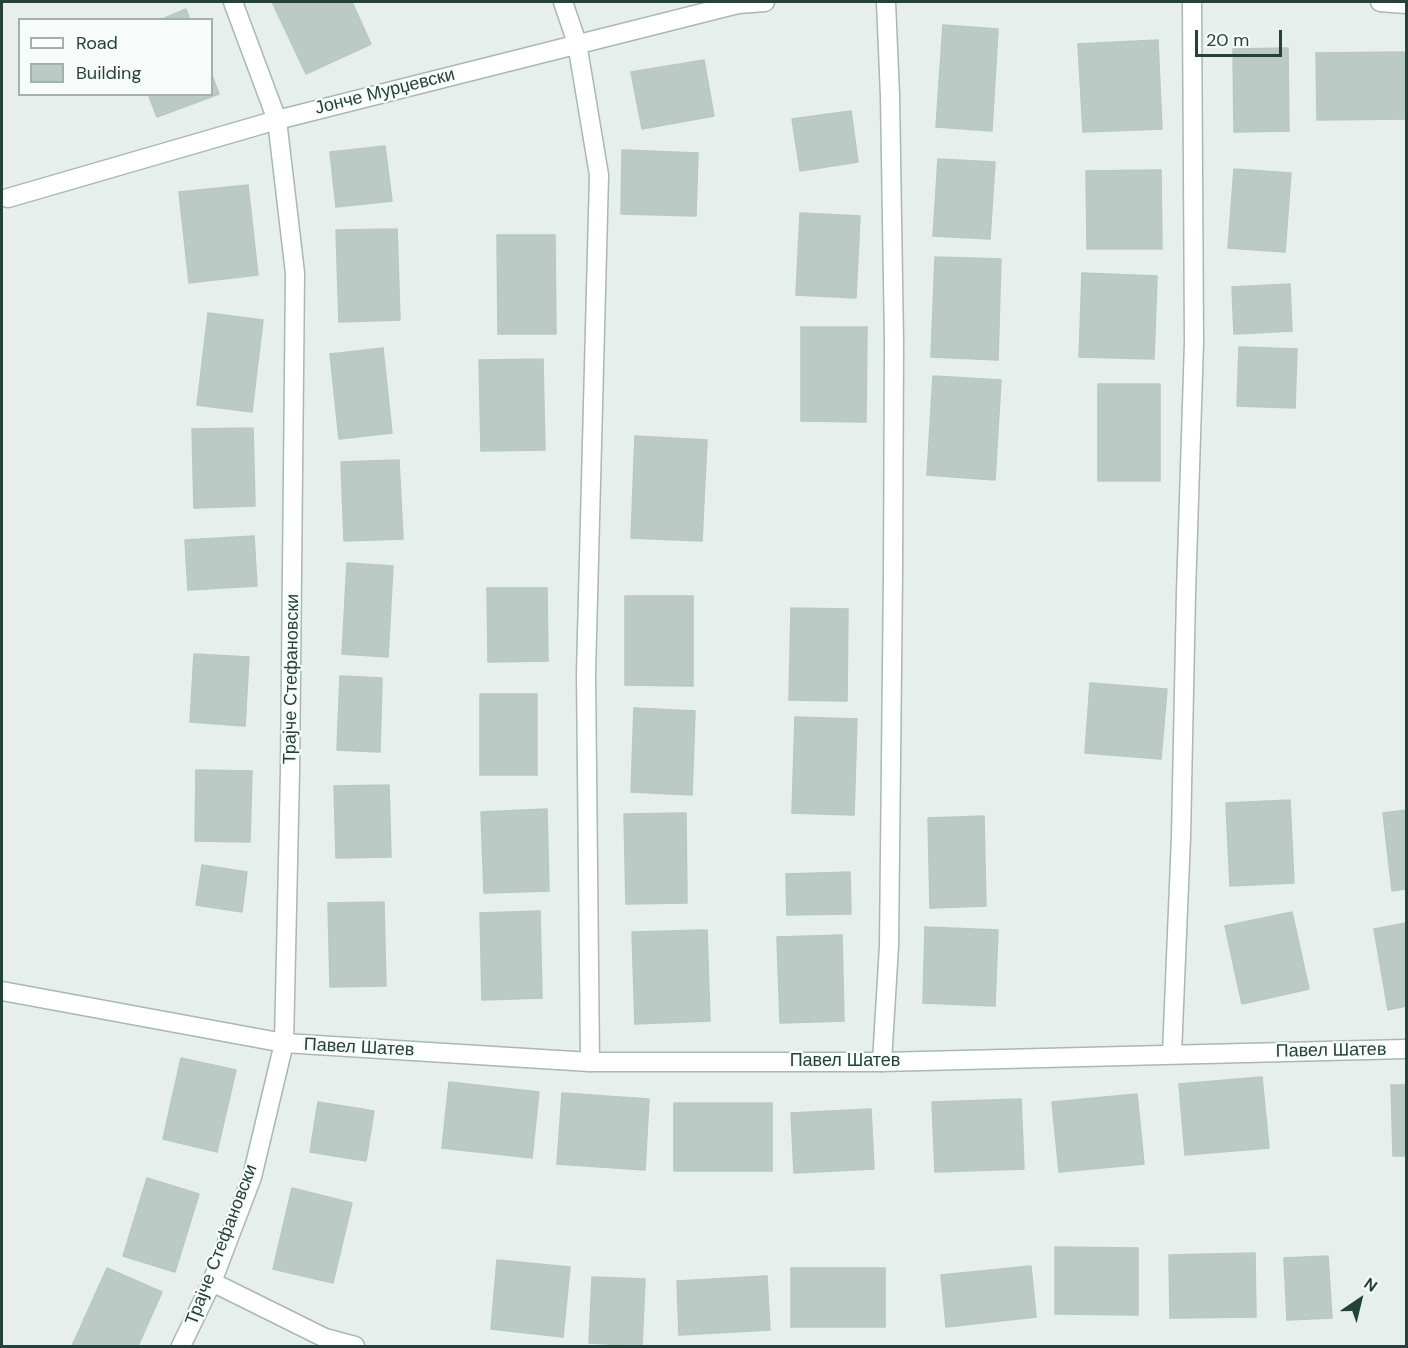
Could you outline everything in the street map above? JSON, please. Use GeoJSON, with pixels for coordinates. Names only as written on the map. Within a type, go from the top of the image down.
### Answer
{"type":"FeatureCollection","features":[{"type":"Feature","properties":{"kind":"street","name":"Трајче Стефановски"},"geometry":{"type":"LineString","coordinates":[[181,1347],[212,1282],[252,1177],[284,1043],[291,771],[296,273],[277,120],[233,2]]}},
{"type":"Feature","properties":{"kind":"street"},"geometry":{"type":"LineString","coordinates":[[563,2],[577,43],[599,175],[586,673],[590,1062]]}},
{"type":"Feature","properties":{"kind":"street","name":"Јонче Мурџевски"},"geometry":{"type":"LineString","coordinates":[[8,198],[277,120],[738,4],[765,2]]}},
{"type":"Feature","properties":{"kind":"street"},"geometry":{"type":"LineString","coordinates":[[882,1062],[889,946],[894,563],[894,342],[886,2]]}},
{"type":"Feature","properties":{"kind":"street"},"geometry":{"type":"LineString","coordinates":[[1172,1054],[1181,837],[1194,342],[1192,2]]}},
{"type":"Feature","properties":{"kind":"street"},"geometry":{"type":"LineString","coordinates":[[1380,2],[1407,4]]}},
{"type":"Feature","properties":{"kind":"street","name":"Павел Шатев"},"geometry":{"type":"LineString","coordinates":[[2,991],[284,1043],[590,1062],[882,1062],[1407,1049]]}},
{"type":"Feature","properties":{"kind":"street"},"geometry":{"type":"LineString","coordinates":[[212,1282],[325,1338],[355,1347]]}},
{"type":"Feature","properties":{"kind":"building"},"geometry":{"type":"Polygon","coordinates":[[[272,2],[352,2],[371,44],[306,74],[272,2]]]}},
{"type":"Feature","properties":{"kind":"building"},"geometry":{"type":"Polygon","coordinates":[[[186,9],[189,18],[165,18],[186,9]]]}},
{"type":"Feature","properties":{"kind":"building"},"geometry":{"type":"Polygon","coordinates":[[[943,25],[998,29],[992,131],[936,127],[943,25]]]}},
{"type":"Feature","properties":{"kind":"building"},"geometry":{"type":"Polygon","coordinates":[[[1158,40],[1162,129],[1083,132],[1078,44],[1158,40]]]}},
{"type":"Feature","properties":{"kind":"building"},"geometry":{"type":"Polygon","coordinates":[[[1288,48],[1289,131],[1234,132],[1233,49],[1288,48]]]}},
{"type":"Feature","properties":{"kind":"building"},"geometry":{"type":"Polygon","coordinates":[[[1406,52],[1406,119],[1317,120],[1316,53],[1406,52]]]}},
{"type":"Feature","properties":{"kind":"building"},"geometry":{"type":"Polygon","coordinates":[[[704,60],[714,116],[642,129],[631,72],[704,60]]]}},
{"type":"Feature","properties":{"kind":"building"},"geometry":{"type":"Polygon","coordinates":[[[213,78],[219,94],[157,117],[149,96],[213,96],[213,78]]]}},
{"type":"Feature","properties":{"kind":"building"},"geometry":{"type":"Polygon","coordinates":[[[851,111],[858,162],[800,171],[792,119],[851,111]]]}},
{"type":"Feature","properties":{"kind":"building"},"geometry":{"type":"Polygon","coordinates":[[[385,146],[392,201],[336,207],[330,152],[385,146]]]}},
{"type":"Feature","properties":{"kind":"building"},"geometry":{"type":"Polygon","coordinates":[[[622,150],[698,153],[696,216],[621,214],[622,150]]]}},
{"type":"Feature","properties":{"kind":"building"},"geometry":{"type":"Polygon","coordinates":[[[938,159],[995,162],[990,239],[933,236],[938,159]]]}},
{"type":"Feature","properties":{"kind":"building"},"geometry":{"type":"Polygon","coordinates":[[[1234,169],[1291,173],[1285,252],[1228,248],[1234,169]]]}},
{"type":"Feature","properties":{"kind":"building"},"geometry":{"type":"Polygon","coordinates":[[[1161,170],[1162,249],[1087,249],[1086,171],[1161,170]]]}},
{"type":"Feature","properties":{"kind":"building"},"geometry":{"type":"Polygon","coordinates":[[[248,185],[258,275],[189,283],[179,192],[248,185]]]}},
{"type":"Feature","properties":{"kind":"building"},"geometry":{"type":"Polygon","coordinates":[[[800,213],[860,216],[856,298],[796,295],[800,213]]]}},
{"type":"Feature","properties":{"kind":"building"},"geometry":{"type":"Polygon","coordinates":[[[397,229],[400,320],[339,322],[336,230],[397,229]]]}},
{"type":"Feature","properties":{"kind":"building"},"geometry":{"type":"Polygon","coordinates":[[[497,235],[555,235],[556,334],[498,334],[497,235]]]}},
{"type":"Feature","properties":{"kind":"building"},"geometry":{"type":"Polygon","coordinates":[[[935,257],[1001,259],[998,360],[931,357],[935,257]]]}},
{"type":"Feature","properties":{"kind":"building"},"geometry":{"type":"Polygon","coordinates":[[[1082,273],[1157,276],[1154,359],[1079,357],[1082,273]]]}},
{"type":"Feature","properties":{"kind":"building"},"geometry":{"type":"Polygon","coordinates":[[[1290,284],[1292,331],[1234,334],[1232,287],[1290,284]]]}},
{"type":"Feature","properties":{"kind":"building"},"geometry":{"type":"Polygon","coordinates":[[[208,313],[263,320],[252,412],[197,405],[208,313]]]}},
{"type":"Feature","properties":{"kind":"building"},"geometry":{"type":"Polygon","coordinates":[[[801,327],[867,327],[866,422],[801,421],[801,327]]]}},
{"type":"Feature","properties":{"kind":"building"},"geometry":{"type":"Polygon","coordinates":[[[1239,347],[1297,349],[1295,408],[1237,406],[1239,347]]]}},
{"type":"Feature","properties":{"kind":"building"},"geometry":{"type":"Polygon","coordinates":[[[383,348],[392,433],[339,439],[330,354],[383,348]]]}},
{"type":"Feature","properties":{"kind":"building"},"geometry":{"type":"Polygon","coordinates":[[[543,359],[545,450],[481,451],[479,360],[543,359]]]}},
{"type":"Feature","properties":{"kind":"building"},"geometry":{"type":"Polygon","coordinates":[[[933,376],[1001,380],[995,480],[927,475],[933,376]]]}},
{"type":"Feature","properties":{"kind":"building"},"geometry":{"type":"Polygon","coordinates":[[[1098,384],[1160,384],[1160,481],[1098,481],[1098,384]]]}},
{"type":"Feature","properties":{"kind":"building"},"geometry":{"type":"Polygon","coordinates":[[[253,428],[255,506],[194,508],[192,429],[253,428]]]}},
{"type":"Feature","properties":{"kind":"building"},"geometry":{"type":"Polygon","coordinates":[[[635,436],[707,440],[702,541],[631,538],[635,436]]]}},
{"type":"Feature","properties":{"kind":"building"},"geometry":{"type":"Polygon","coordinates":[[[399,460],[403,539],[344,541],[341,462],[399,460]]]}},
{"type":"Feature","properties":{"kind":"building"},"geometry":{"type":"Polygon","coordinates":[[[254,536],[257,586],[188,590],[185,540],[254,536]]]}},
{"type":"Feature","properties":{"kind":"building"},"geometry":{"type":"Polygon","coordinates":[[[347,563],[393,566],[388,657],[342,654],[347,563]]]}},
{"type":"Feature","properties":{"kind":"building"},"geometry":{"type":"Polygon","coordinates":[[[487,588],[547,588],[548,661],[488,662],[487,588]]]}},
{"type":"Feature","properties":{"kind":"building"},"geometry":{"type":"Polygon","coordinates":[[[625,596],[693,596],[693,686],[625,685],[625,596]]]}},
{"type":"Feature","properties":{"kind":"building"},"geometry":{"type":"Polygon","coordinates":[[[791,608],[848,609],[847,701],[789,700],[791,608]]]}},
{"type":"Feature","properties":{"kind":"building"},"geometry":{"type":"Polygon","coordinates":[[[194,654],[249,657],[245,726],[190,722],[194,654]]]}},
{"type":"Feature","properties":{"kind":"building"},"geometry":{"type":"Polygon","coordinates":[[[340,676],[382,678],[380,752],[337,750],[340,676]]]}},
{"type":"Feature","properties":{"kind":"building"},"geometry":{"type":"Polygon","coordinates":[[[1090,683],[1167,689],[1161,759],[1085,753],[1090,683]]]}},
{"type":"Feature","properties":{"kind":"building"},"geometry":{"type":"Polygon","coordinates":[[[480,694],[537,694],[537,775],[480,775],[480,694]]]}},
{"type":"Feature","properties":{"kind":"building"},"geometry":{"type":"Polygon","coordinates":[[[634,708],[695,711],[692,795],[631,792],[634,708]]]}},
{"type":"Feature","properties":{"kind":"building"},"geometry":{"type":"Polygon","coordinates":[[[795,717],[857,719],[854,815],[792,813],[795,717]]]}},
{"type":"Feature","properties":{"kind":"building"},"geometry":{"type":"Polygon","coordinates":[[[196,770],[252,771],[250,842],[195,841],[196,770]]]}},
{"type":"Feature","properties":{"kind":"building"},"geometry":{"type":"Polygon","coordinates":[[[389,785],[391,857],[336,858],[334,786],[389,785]]]}},
{"type":"Feature","properties":{"kind":"building"},"geometry":{"type":"Polygon","coordinates":[[[1290,800],[1294,883],[1230,886],[1226,803],[1290,800]]]}},
{"type":"Feature","properties":{"kind":"building"},"geometry":{"type":"Polygon","coordinates":[[[547,809],[549,891],[484,893],[481,812],[547,809]]]}},
{"type":"Feature","properties":{"kind":"building"},"geometry":{"type":"Polygon","coordinates":[[[1406,810],[1406,889],[1392,891],[1383,813],[1406,810]]]}},
{"type":"Feature","properties":{"kind":"building"},"geometry":{"type":"Polygon","coordinates":[[[686,813],[687,903],[626,904],[624,814],[686,813]]]}},
{"type":"Feature","properties":{"kind":"building"},"geometry":{"type":"Polygon","coordinates":[[[984,816],[986,906],[930,908],[928,818],[984,816]]]}},
{"type":"Feature","properties":{"kind":"building"},"geometry":{"type":"Polygon","coordinates":[[[202,865],[247,872],[242,912],[196,905],[202,865]]]}},
{"type":"Feature","properties":{"kind":"building"},"geometry":{"type":"Polygon","coordinates":[[[850,872],[851,914],[787,915],[786,874],[850,872]]]}},
{"type":"Feature","properties":{"kind":"building"},"geometry":{"type":"Polygon","coordinates":[[[384,902],[386,986],[330,987],[328,903],[384,902]]]}},
{"type":"Feature","properties":{"kind":"building"},"geometry":{"type":"Polygon","coordinates":[[[540,911],[542,998],[482,1000],[480,913],[540,911]]]}},
{"type":"Feature","properties":{"kind":"building"},"geometry":{"type":"Polygon","coordinates":[[[1292,912],[1309,989],[1242,1004],[1225,926],[1292,912]]]}},
{"type":"Feature","properties":{"kind":"building"},"geometry":{"type":"Polygon","coordinates":[[[1406,923],[1406,1006],[1388,1010],[1374,929],[1406,923]]]}},
{"type":"Feature","properties":{"kind":"building"},"geometry":{"type":"Polygon","coordinates":[[[925,927],[998,930],[995,1006],[923,1003],[925,927]]]}},
{"type":"Feature","properties":{"kind":"building"},"geometry":{"type":"Polygon","coordinates":[[[707,930],[710,1021],[635,1024],[632,932],[707,930]]]}},
{"type":"Feature","properties":{"kind":"building"},"geometry":{"type":"Polygon","coordinates":[[[842,935],[844,1021],[780,1023],[777,937],[842,935]]]}},
{"type":"Feature","properties":{"kind":"building"},"geometry":{"type":"Polygon","coordinates":[[[181,1058],[236,1070],[217,1152],[163,1139],[181,1058]]]}},
{"type":"Feature","properties":{"kind":"building"},"geometry":{"type":"Polygon","coordinates":[[[1262,1077],[1269,1148],[1185,1155],[1179,1084],[1262,1077]]]}},
{"type":"Feature","properties":{"kind":"building"},"geometry":{"type":"Polygon","coordinates":[[[449,1082],[539,1092],[532,1158],[442,1148],[449,1082]]]}},
{"type":"Feature","properties":{"kind":"building"},"geometry":{"type":"Polygon","coordinates":[[[1391,1085],[1406,1085],[1406,1156],[1393,1156],[1391,1085]]]}},
{"type":"Feature","properties":{"kind":"building"},"geometry":{"type":"Polygon","coordinates":[[[562,1093],[649,1099],[645,1170],[557,1164],[562,1093]]]}},
{"type":"Feature","properties":{"kind":"building"},"geometry":{"type":"Polygon","coordinates":[[[1137,1094],[1144,1164],[1059,1172],[1052,1102],[1137,1094]]]}},
{"type":"Feature","properties":{"kind":"building"},"geometry":{"type":"Polygon","coordinates":[[[1021,1099],[1024,1169],[935,1172],[932,1102],[1021,1099]]]}},
{"type":"Feature","properties":{"kind":"building"},"geometry":{"type":"Polygon","coordinates":[[[318,1102],[374,1111],[366,1161],[310,1152],[318,1102]]]}},
{"type":"Feature","properties":{"kind":"building"},"geometry":{"type":"Polygon","coordinates":[[[674,1103],[772,1103],[772,1171],[674,1171],[674,1103]]]}},
{"type":"Feature","properties":{"kind":"building"},"geometry":{"type":"Polygon","coordinates":[[[871,1109],[874,1169],[794,1173],[791,1113],[871,1109]]]}},
{"type":"Feature","properties":{"kind":"building"},"geometry":{"type":"Polygon","coordinates":[[[147,1178],[199,1194],[175,1272],[123,1256],[147,1178]]]}},
{"type":"Feature","properties":{"kind":"building"},"geometry":{"type":"Polygon","coordinates":[[[292,1188],[352,1203],[333,1283],[273,1269],[292,1188]]]}},
{"type":"Feature","properties":{"kind":"building"},"geometry":{"type":"Polygon","coordinates":[[[1055,1247],[1138,1248],[1138,1315],[1055,1314],[1055,1247]]]}},
{"type":"Feature","properties":{"kind":"building"},"geometry":{"type":"Polygon","coordinates":[[[1255,1253],[1256,1317],[1170,1318],[1169,1255],[1255,1253]]]}},
{"type":"Feature","properties":{"kind":"building"},"geometry":{"type":"Polygon","coordinates":[[[1328,1256],[1332,1318],[1287,1320],[1284,1258],[1328,1256]]]}},
{"type":"Feature","properties":{"kind":"building"},"geometry":{"type":"Polygon","coordinates":[[[497,1260],[570,1267],[563,1337],[491,1329],[497,1260]]]}},
{"type":"Feature","properties":{"kind":"building"},"geometry":{"type":"Polygon","coordinates":[[[1031,1266],[1036,1317],[946,1327],[941,1275],[1031,1266]]]}},
{"type":"Feature","properties":{"kind":"building"},"geometry":{"type":"Polygon","coordinates":[[[107,1268],[162,1292],[138,1346],[72,1346],[107,1268]]]}},
{"type":"Feature","properties":{"kind":"building"},"geometry":{"type":"Polygon","coordinates":[[[791,1268],[885,1268],[885,1327],[791,1327],[791,1268]]]}},
{"type":"Feature","properties":{"kind":"building"},"geometry":{"type":"Polygon","coordinates":[[[767,1276],[770,1330],[679,1335],[677,1281],[767,1276]]]}},
{"type":"Feature","properties":{"kind":"building"},"geometry":{"type":"Polygon","coordinates":[[[592,1277],[645,1279],[642,1346],[589,1343],[592,1277]]]}}]}
